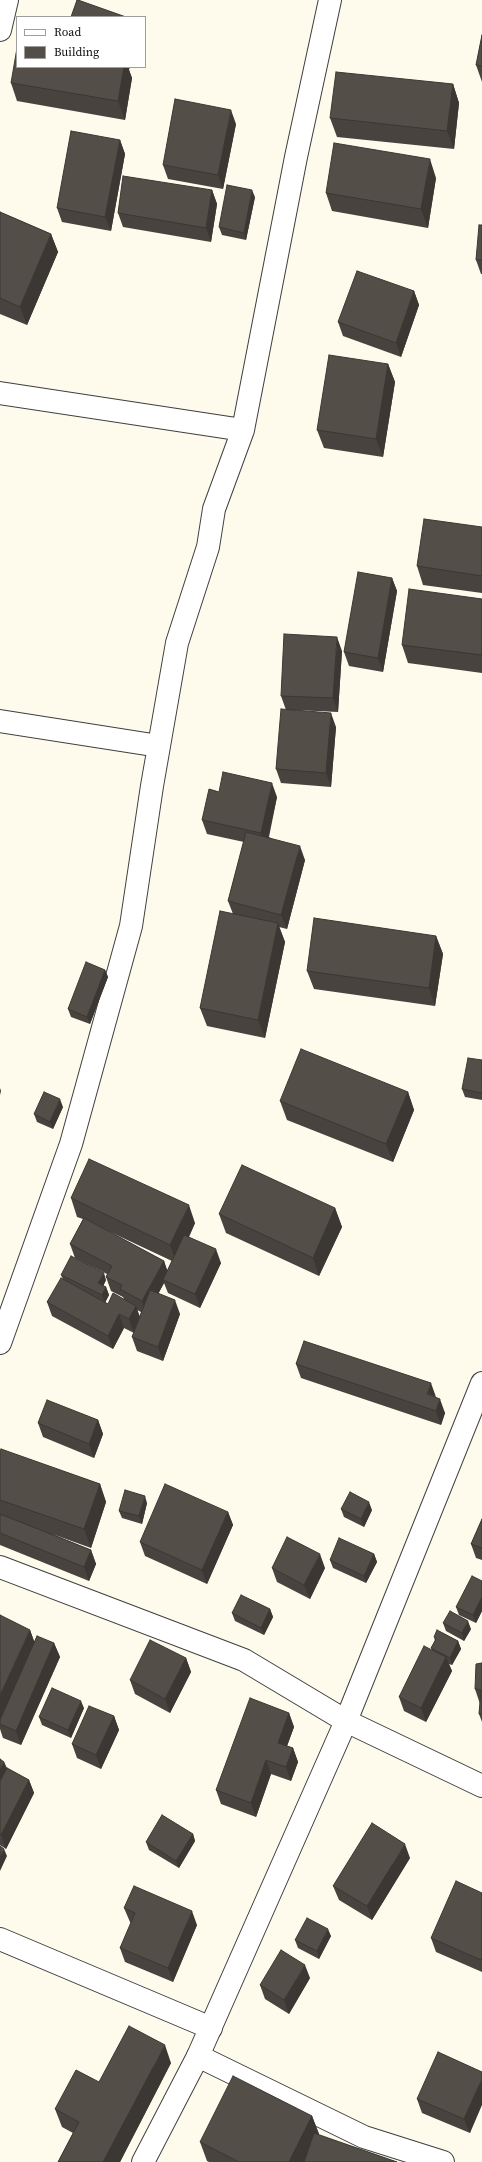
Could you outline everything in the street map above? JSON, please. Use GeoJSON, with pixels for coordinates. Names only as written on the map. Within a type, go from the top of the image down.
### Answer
{"type":"FeatureCollection","features":[{"type":"Feature","properties":{"kind":"street"},"geometry":{"type":"LineString","coordinates":[[0,30],[7,0]]}},
{"type":"Feature","properties":{"kind":"street"},"geometry":{"type":"LineString","coordinates":[[0,1344],[71,1144],[131,926],[159,746],[177,643],[208,548],[214,509],[244,430],[296,157],[330,0]]}},
{"type":"Feature","properties":{"kind":"street"},"geometry":{"type":"LineString","coordinates":[[0,393],[244,430]]}},
{"type":"Feature","properties":{"kind":"street"},"geometry":{"type":"LineString","coordinates":[[0,721],[159,746]]}},
{"type":"Feature","properties":{"kind":"street"},"geometry":{"type":"LineString","coordinates":[[143,2162],[211,2028],[346,1721],[482,1383]]}},
{"type":"Feature","properties":{"kind":"street"},"geometry":{"type":"LineString","coordinates":[[0,1567],[244,1660],[346,1721],[482,1786]]}},
{"type":"Feature","properties":{"kind":"street"},"geometry":{"type":"LineString","coordinates":[[0,1939],[211,2028]]}},
{"type":"Feature","properties":{"kind":"street"},"geometry":{"type":"LineString","coordinates":[[198,2056],[364,2137],[443,2162]]}},
{"type":"Feature","properties":{"kind":"building"},"geometry":{"type":"Polygon","coordinates":[[[78,0],[123,16],[71,16],[78,0]]]}},
{"type":"Feature","properties":{"kind":"building"},"geometry":{"type":"Polygon","coordinates":[[[482,35],[482,66],[476,65],[482,35]]]}},
{"type":"Feature","properties":{"kind":"building"},"geometry":{"type":"Polygon","coordinates":[[[16,54],[16,68],[124,68],[118,101],[11,83],[16,54]]]}},
{"type":"Feature","properties":{"kind":"building"},"geometry":{"type":"Polygon","coordinates":[[[336,72],[453,84],[447,131],[330,118],[336,72]]]}},
{"type":"Feature","properties":{"kind":"building"},"geometry":{"type":"Polygon","coordinates":[[[175,99],[231,110],[218,175],[163,165],[175,99]]]}},
{"type":"Feature","properties":{"kind":"building"},"geometry":{"type":"Polygon","coordinates":[[[71,131],[120,140],[105,217],[57,208],[71,131]]]}},
{"type":"Feature","properties":{"kind":"building"},"geometry":{"type":"Polygon","coordinates":[[[334,143],[430,159],[421,209],[326,193],[334,143]]]}},
{"type":"Feature","properties":{"kind":"building"},"geometry":{"type":"Polygon","coordinates":[[[123,176],[212,190],[206,228],[118,213],[123,176]]]}},
{"type":"Feature","properties":{"kind":"building"},"geometry":{"type":"Polygon","coordinates":[[[227,185],[252,190],[244,233],[219,227],[227,185]]]}},
{"type":"Feature","properties":{"kind":"building"},"geometry":{"type":"Polygon","coordinates":[[[0,212],[51,234],[20,307],[0,298],[0,212]]]}},
{"type":"Feature","properties":{"kind":"building"},"geometry":{"type":"Polygon","coordinates":[[[479,225],[482,225],[482,260],[476,260],[479,225]]]}},
{"type":"Feature","properties":{"kind":"building"},"geometry":{"type":"Polygon","coordinates":[[[357,271],[414,291],[396,343],[338,322],[357,271]]]}},
{"type":"Feature","properties":{"kind":"building"},"geometry":{"type":"Polygon","coordinates":[[[329,355],[388,364],[376,439],[317,430],[329,355]]]}},
{"type":"Feature","properties":{"kind":"building"},"geometry":{"type":"Polygon","coordinates":[[[424,519],[482,527],[482,576],[417,566],[424,519]]]}},
{"type":"Feature","properties":{"kind":"building"},"geometry":{"type":"Polygon","coordinates":[[[358,572],[392,578],[378,658],[344,652],[358,572]]]}},
{"type":"Feature","properties":{"kind":"building"},"geometry":{"type":"Polygon","coordinates":[[[409,589],[482,599],[482,655],[402,645],[409,589]]]}},
{"type":"Feature","properties":{"kind":"building"},"geometry":{"type":"Polygon","coordinates":[[[284,634],[337,637],[333,698],[281,696],[284,634]]]}},
{"type":"Feature","properties":{"kind":"building"},"geometry":{"type":"Polygon","coordinates":[[[281,709],[331,713],[326,773],[276,769],[281,709]]]}},
{"type":"Feature","properties":{"kind":"building"},"geometry":{"type":"Polygon","coordinates":[[[223,772],[272,783],[261,833],[202,820],[209,789],[219,792],[223,772]]]}},
{"type":"Feature","properties":{"kind":"building"},"geometry":{"type":"Polygon","coordinates":[[[246,832],[300,846],[281,915],[228,901],[246,832]]]}},
{"type":"Feature","properties":{"kind":"building"},"geometry":{"type":"Polygon","coordinates":[[[220,911],[278,923],[258,1020],[200,1008],[220,911]]]}},
{"type":"Feature","properties":{"kind":"building"},"geometry":{"type":"Polygon","coordinates":[[[314,918],[436,936],[429,988],[307,971],[314,918]]]}},
{"type":"Feature","properties":{"kind":"building"},"geometry":{"type":"Polygon","coordinates":[[[86,962],[105,970],[87,1017],[68,1009],[86,962]]]}},
{"type":"Feature","properties":{"kind":"building"},"geometry":{"type":"Polygon","coordinates":[[[301,1049],[408,1092],[386,1144],[280,1101],[301,1049]]]}},
{"type":"Feature","properties":{"kind":"building"},"geometry":{"type":"Polygon","coordinates":[[[468,1058],[482,1060],[482,1093],[462,1089],[468,1058]]]}},
{"type":"Feature","properties":{"kind":"building"},"geometry":{"type":"Polygon","coordinates":[[[44,1092],[60,1099],[50,1122],[34,1114],[44,1092]]]}},
{"type":"Feature","properties":{"kind":"building"},"geometry":{"type":"Polygon","coordinates":[[[89,1159],[189,1205],[170,1245],[71,1198],[89,1159]]]}},
{"type":"Feature","properties":{"kind":"building"},"geometry":{"type":"Polygon","coordinates":[[[242,1165],[335,1208],[313,1258],[219,1214],[242,1165]]]}},
{"type":"Feature","properties":{"kind":"building"},"geometry":{"type":"Polygon","coordinates":[[[84,1218],[164,1261],[142,1301],[120,1289],[122,1285],[106,1277],[112,1266],[70,1244],[84,1218]]]}},
{"type":"Feature","properties":{"kind":"building"},"geometry":{"type":"Polygon","coordinates":[[[184,1235],[216,1249],[195,1294],[163,1280],[184,1235]]]}},
{"type":"Feature","properties":{"kind":"building"},"geometry":{"type":"Polygon","coordinates":[[[71,1256],[104,1273],[98,1283],[106,1287],[102,1295],[61,1275],[71,1256]]]}},
{"type":"Feature","properties":{"kind":"building"},"geometry":{"type":"Polygon","coordinates":[[[61,1278],[108,1304],[113,1293],[136,1306],[129,1319],[119,1314],[108,1336],[47,1302],[61,1278]]]}},
{"type":"Feature","properties":{"kind":"building"},"geometry":{"type":"Polygon","coordinates":[[[150,1290],[175,1300],[158,1347],[132,1337],[150,1290]]]}},
{"type":"Feature","properties":{"kind":"building"},"geometry":{"type":"Polygon","coordinates":[[[304,1341],[431,1383],[427,1394],[440,1399],[436,1411],[296,1364],[304,1341]]]}},
{"type":"Feature","properties":{"kind":"building"},"geometry":{"type":"Polygon","coordinates":[[[47,1400],[98,1420],[89,1444],[38,1423],[47,1400]]]}},
{"type":"Feature","properties":{"kind":"building"},"geometry":{"type":"Polygon","coordinates":[[[1,1449],[100,1484],[84,1529],[0,1500],[1,1449]]]}},
{"type":"Feature","properties":{"kind":"building"},"geometry":{"type":"Polygon","coordinates":[[[165,1484],[228,1512],[202,1570],[140,1542],[165,1484]]]}},
{"type":"Feature","properties":{"kind":"building"},"geometry":{"type":"Polygon","coordinates":[[[125,1490],[145,1496],[139,1516],[119,1511],[125,1490]]]}},
{"type":"Feature","properties":{"kind":"building"},"geometry":{"type":"Polygon","coordinates":[[[350,1492],[369,1502],[361,1519],[341,1509],[350,1492]]]}},
{"type":"Feature","properties":{"kind":"building"},"geometry":{"type":"Polygon","coordinates":[[[0,1514],[91,1550],[84,1567],[0,1533],[0,1514]]]}},
{"type":"Feature","properties":{"kind":"building"},"geometry":{"type":"Polygon","coordinates":[[[482,1519],[482,1548],[471,1544],[482,1519]]]}},
{"type":"Feature","properties":{"kind":"building"},"geometry":{"type":"Polygon","coordinates":[[[287,1537],[320,1554],[304,1585],[272,1568],[287,1537]]]}},
{"type":"Feature","properties":{"kind":"building"},"geometry":{"type":"Polygon","coordinates":[[[339,1538],[374,1554],[364,1576],[330,1560],[339,1538]]]}},
{"type":"Feature","properties":{"kind":"building"},"geometry":{"type":"Polygon","coordinates":[[[472,1576],[482,1581],[482,1597],[473,1615],[456,1607],[472,1576]]]}},
{"type":"Feature","properties":{"kind":"building"},"geometry":{"type":"Polygon","coordinates":[[[241,1595],[270,1609],[261,1628],[232,1613],[241,1595]]]}},
{"type":"Feature","properties":{"kind":"building"},"geometry":{"type":"Polygon","coordinates":[[[450,1611],[468,1621],[462,1633],[443,1623],[450,1611]]]}},
{"type":"Feature","properties":{"kind":"building"},"geometry":{"type":"Polygon","coordinates":[[[0,1615],[30,1630],[0,1695],[0,1615]]]}},
{"type":"Feature","properties":{"kind":"building"},"geometry":{"type":"Polygon","coordinates":[[[437,1630],[458,1641],[450,1658],[431,1648],[436,1639],[434,1637],[437,1630]]]}},
{"type":"Feature","properties":{"kind":"building"},"geometry":{"type":"Polygon","coordinates":[[[37,1636],[54,1643],[16,1731],[0,1724],[0,1720],[37,1636]]]}},
{"type":"Feature","properties":{"kind":"building"},"geometry":{"type":"Polygon","coordinates":[[[150,1640],[186,1658],[165,1699],[130,1680],[150,1640]]]}},
{"type":"Feature","properties":{"kind":"building"},"geometry":{"type":"Polygon","coordinates":[[[424,1646],[446,1657],[421,1708],[399,1697],[424,1646]]]}},
{"type":"Feature","properties":{"kind":"building"},"geometry":{"type":"Polygon","coordinates":[[[482,1663],[482,1714],[479,1714],[481,1690],[475,1689],[476,1664],[482,1663]]]}},
{"type":"Feature","properties":{"kind":"building"},"geometry":{"type":"Polygon","coordinates":[[[52,1688],[81,1701],[68,1730],[39,1717],[52,1688]]]}},
{"type":"Feature","properties":{"kind":"building"},"geometry":{"type":"Polygon","coordinates":[[[250,1698],[289,1713],[278,1743],[293,1748],[286,1767],[266,1760],[251,1803],[216,1790],[250,1698]]]}},
{"type":"Feature","properties":{"kind":"building"},"geometry":{"type":"Polygon","coordinates":[[[89,1706],[114,1716],[96,1755],[72,1744],[89,1706]]]}},
{"type":"Feature","properties":{"kind":"building"},"geometry":{"type":"Polygon","coordinates":[[[0,1759],[4,1762],[0,1771],[0,1759]]]}},
{"type":"Feature","properties":{"kind":"building"},"geometry":{"type":"Polygon","coordinates":[[[7,1768],[29,1780],[1,1835],[0,1781],[7,1768]]]}},
{"type":"Feature","properties":{"kind":"building"},"geometry":{"type":"Polygon","coordinates":[[[162,1815],[193,1834],[176,1861],[146,1842],[162,1815]]]}},
{"type":"Feature","properties":{"kind":"building"},"geometry":{"type":"Polygon","coordinates":[[[372,1823],[405,1844],[367,1906],[333,1886],[372,1823]]]}},
{"type":"Feature","properties":{"kind":"building"},"geometry":{"type":"Polygon","coordinates":[[[0,1846],[4,1849],[0,1858],[0,1846]]]}},
{"type":"Feature","properties":{"kind":"building"},"geometry":{"type":"Polygon","coordinates":[[[456,1881],[482,1893],[481,1960],[431,1938],[456,1881]]]}},
{"type":"Feature","properties":{"kind":"building"},"geometry":{"type":"Polygon","coordinates":[[[134,1886],[192,1911],[168,1968],[120,1948],[135,1913],[124,1908],[134,1886]]]}},
{"type":"Feature","properties":{"kind":"building"},"geometry":{"type":"Polygon","coordinates":[[[307,1918],[328,1929],[317,1951],[295,1940],[307,1918]]]}},
{"type":"Feature","properties":{"kind":"building"},"geometry":{"type":"Polygon","coordinates":[[[281,1950],[305,1965],[284,2000],[260,1985],[281,1950]]]}},
{"type":"Feature","properties":{"kind":"building"},"geometry":{"type":"Polygon","coordinates":[[[129,2026],[165,2045],[103,2162],[58,2162],[79,2122],[55,2109],[76,2070],[99,2082],[129,2026]]]}},
{"type":"Feature","properties":{"kind":"building"},"geometry":{"type":"Polygon","coordinates":[[[438,2052],[482,2072],[482,2079],[464,2119],[417,2099],[438,2052]]]}},
{"type":"Feature","properties":{"kind":"building"},"geometry":{"type":"Polygon","coordinates":[[[233,2076],[312,2116],[289,2162],[239,2162],[200,2142],[233,2076]]]}},
{"type":"Feature","properties":{"kind":"building"},"geometry":{"type":"Polygon","coordinates":[[[314,2133],[397,2162],[304,2162],[314,2133]]]}}]}
